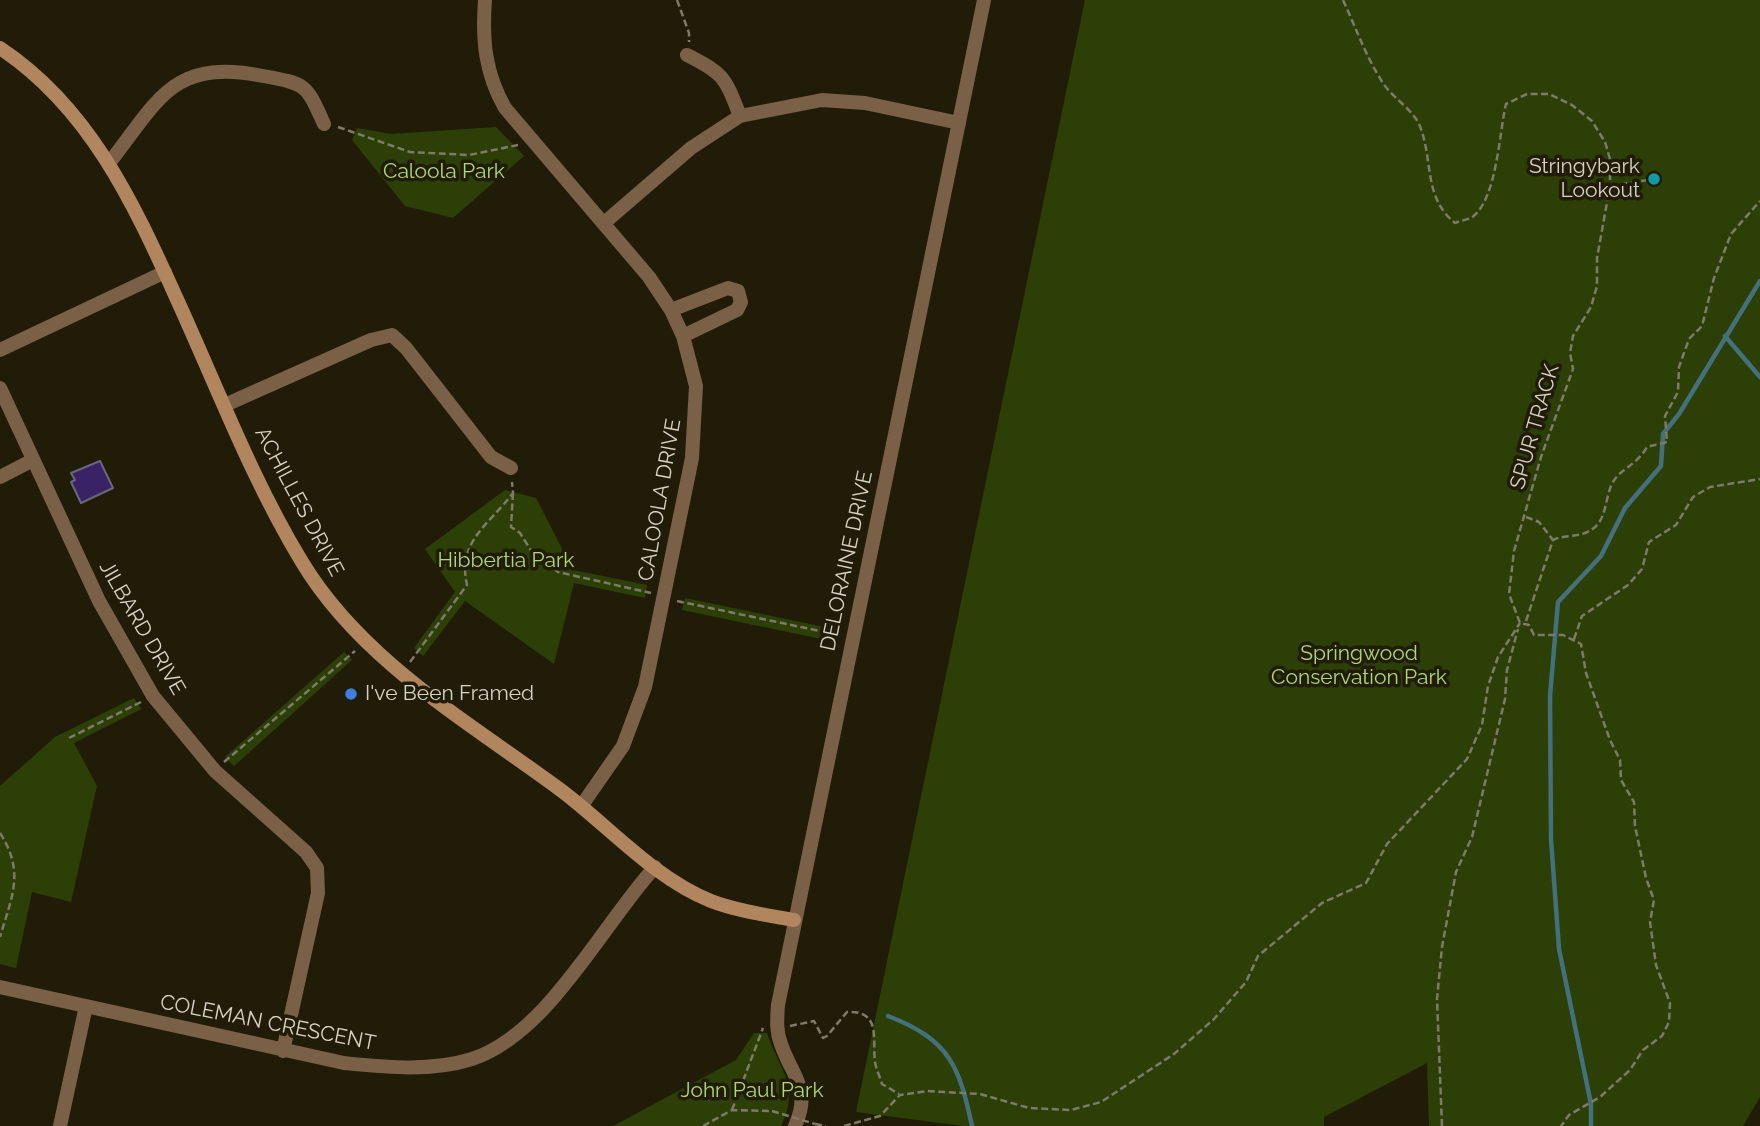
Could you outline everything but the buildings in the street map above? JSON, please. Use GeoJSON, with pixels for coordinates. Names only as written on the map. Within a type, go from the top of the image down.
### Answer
{"type":"FeatureCollection","features":[{"type":"Feature","properties":{"kind":"street","name":"CALOOLA DRIVE"},"geometry":{"type":"LineString","coordinates":[[485,0],[486,62],[493,86],[505,108],[604,223],[671,310],[683,336],[696,386],[695,432],[645,687],[622,746],[582,805]]}},
{"type":"Feature","properties":{"kind":"street","name":"DELORAINE DRIVE"},"geometry":{"type":"LineString","coordinates":[[795,1126],[801,1113],[801,1083],[781,1046],[777,1030],[778,1005],[984,0]]}},
{"type":"Feature","properties":{"kind":"street","name":"ACHILLES DRIVE"},"geometry":{"type":"LineString","coordinates":[[0,48],[37,77],[64,104],[110,162],[302,562],[326,598],[366,642],[402,673],[582,805],[654,867],[711,901],[794,920]]}},
{"type":"Feature","properties":{"kind":"street"},"geometry":{"type":"LineString","coordinates":[[687,55],[714,68],[726,80],[740,117]]}},
{"type":"Feature","properties":{"kind":"street"},"geometry":{"type":"LineString","coordinates":[[110,162],[162,95],[194,74],[231,69],[294,82],[308,89],[324,124]]}},
{"type":"Feature","properties":{"kind":"street"},"geometry":{"type":"LineString","coordinates":[[604,223],[691,148],[740,117],[822,100],[865,103],[959,123]]}},
{"type":"Feature","properties":{"kind":"street"},"geometry":{"type":"LineString","coordinates":[[0,350],[165,272]]}},
{"type":"Feature","properties":{"kind":"street"},"geometry":{"type":"LineString","coordinates":[[671,310],[728,288],[738,291],[741,302],[737,310],[683,336]]}},
{"type":"Feature","properties":{"kind":"street"},"geometry":{"type":"LineString","coordinates":[[225,405],[371,341],[392,335],[406,348],[491,457],[511,468]]}},
{"type":"Feature","properties":{"kind":"street","name":"JILBARD DRIVE"},"geometry":{"type":"LineString","coordinates":[[0,388],[99,601],[153,696],[215,771],[306,852],[317,869],[318,893],[283,1051]]}},
{"type":"Feature","properties":{"kind":"street"},"geometry":{"type":"LineString","coordinates":[[0,477],[33,460]]}},
{"type":"Feature","properties":{"kind":"street","name":"COLEMAN CRESCENT"},"geometry":{"type":"LineString","coordinates":[[0,987],[344,1063],[390,1067],[433,1066],[459,1061],[499,1046],[523,1029],[548,1003],[631,892],[654,867]]}},
{"type":"Feature","properties":{"kind":"street"},"geometry":{"type":"LineString","coordinates":[[60,1126],[86,1006]]}},
{"type":"Feature","properties":{"kind":"path"},"geometry":{"type":"LineString","coordinates":[[677,0],[690,33],[687,55]]}},
{"type":"Feature","properties":{"kind":"path","name":"SPUR TRACK"},"geometry":{"type":"LineString","coordinates":[[1343,0],[1352,26],[1384,85],[1421,127],[1432,187],[1440,212],[1455,223],[1470,218],[1481,206],[1497,156],[1506,104],[1527,94],[1549,94],[1572,105],[1592,121],[1605,142],[1610,159],[1610,186],[1597,258],[1597,286],[1591,307],[1573,336],[1570,353],[1573,369],[1541,457],[1526,517],[1514,551],[1509,594],[1520,623]]}},
{"type":"Feature","properties":{"kind":"path"},"geometry":{"type":"LineString","coordinates":[[324,124],[410,152],[469,155],[533,140]]}},
{"type":"Feature","properties":{"kind":"path"},"geometry":{"type":"LineString","coordinates":[[1610,186],[1654,179]]}},
{"type":"Feature","properties":{"kind":"path"},"geometry":{"type":"LineString","coordinates":[[1525,622],[1553,540],[1566,534],[1584,533],[1600,523],[1614,480],[1637,464],[1647,447],[1667,442],[1665,416],[1678,392],[1679,367],[1689,340],[1702,326],[1714,278],[1731,234],[1760,201]]}},
{"type":"Feature","properties":{"kind":"path"},"geometry":{"type":"LineString","coordinates":[[402,673],[461,598],[467,585],[463,566],[471,540],[513,493],[511,468]]}},
{"type":"Feature","properties":{"kind":"path"},"geometry":{"type":"LineString","coordinates":[[1574,639],[1582,616],[1628,586],[1642,569],[1649,542],[1675,525],[1693,497],[1710,487],[1760,479]]}},
{"type":"Feature","properties":{"kind":"path"},"geometry":{"type":"LineString","coordinates":[[1526,517],[1534,518],[1553,540]]}},
{"type":"Feature","properties":{"kind":"path"},"geometry":{"type":"LineString","coordinates":[[1525,622],[1534,635],[1563,635],[1581,644],[1586,673],[1620,760],[1621,780],[1634,802],[1635,827],[1644,870],[1654,900],[1650,922],[1656,965],[1670,1003],[1669,1022],[1661,1036],[1643,1050],[1630,1070],[1600,1097],[1569,1115],[1561,1126]]}},
{"type":"Feature","properties":{"kind":"path"},"geometry":{"type":"LineString","coordinates":[[732,1110],[762,1028],[777,1030],[814,1021],[822,1038],[827,1036],[847,1012],[859,1011],[869,1018],[876,1036],[875,1061],[882,1084],[900,1095],[952,1091],[979,1094],[1029,1108],[1071,1110],[1101,1102],[1174,1054],[1222,1010],[1246,982],[1258,956],[1278,938],[1322,903],[1366,883],[1387,844],[1467,759],[1482,725],[1488,686],[1498,657],[1520,623],[1525,622]]}},
{"type":"Feature","properties":{"kind":"path"},"geometry":{"type":"LineString","coordinates":[[1442,1126],[1437,999],[1442,947],[1456,872],[1472,836],[1505,699],[1513,642],[1520,623]]}},
{"type":"Feature","properties":{"kind":"path"},"geometry":{"type":"LineString","coordinates":[[215,771],[366,642]]}},
{"type":"Feature","properties":{"kind":"path"},"geometry":{"type":"LineString","coordinates":[[69,738],[153,696]]}},
{"type":"Feature","properties":{"kind":"path"},"geometry":{"type":"LineString","coordinates":[[0,832],[12,851],[17,879],[0,937]]}},
{"type":"Feature","properties":{"kind":"path"},"geometry":{"type":"LineString","coordinates":[[844,1126],[880,1116],[900,1095]]}},
{"type":"Feature","properties":{"kind":"path"},"geometry":{"type":"LineString","coordinates":[[703,1126],[732,1110],[772,1111],[826,1126]]}},
{"type":"Feature","properties":{"kind":"green space","name":"Springwood Conservation Park"},"geometry":{"type":"Polygon","coordinates":[[[1085,0],[1760,0],[1760,1097],[1743,1126],[1429,1126],[1427,1063],[1324,1117],[1324,1126],[963,1126],[856,1112],[1085,0]]]}},
{"type":"Feature","properties":{"kind":"green space","name":"Caloola Park"},"geometry":{"type":"Polygon","coordinates":[[[496,127],[524,156],[453,218],[405,206],[352,140],[357,128],[391,134],[496,127]]]}},
{"type":"Feature","properties":{"kind":"green space","name":"Hibbertia Park"},"geometry":{"type":"Polygon","coordinates":[[[505,490],[536,498],[573,570],[647,585],[645,598],[574,583],[554,664],[465,601],[423,656],[414,648],[455,592],[425,549],[505,490]]]}},
{"type":"Feature","properties":{"kind":"green space"},"geometry":{"type":"Polygon","coordinates":[[[685,598],[834,629],[831,641],[682,610],[685,598]]]}},
{"type":"Feature","properties":{"kind":"green space"},"geometry":{"type":"Polygon","coordinates":[[[344,652],[352,660],[234,766],[225,757],[344,652]]]}},
{"type":"Feature","properties":{"kind":"green space"},"geometry":{"type":"Polygon","coordinates":[[[134,698],[141,709],[74,743],[97,786],[71,902],[32,892],[16,968],[0,964],[0,786],[55,737],[134,698]]]}},
{"type":"Feature","properties":{"kind":"green space","name":"John Paul Park"},"geometry":{"type":"Polygon","coordinates":[[[754,1033],[767,1033],[789,1088],[787,1112],[781,1126],[613,1126],[736,1060],[754,1033]]]}},
{"type":"Feature","properties":{"kind":"waterway"},"geometry":{"type":"LineString","coordinates":[[1591,1126],[1591,1104],[1559,949],[1551,839],[1550,696],[1558,602],[1601,556],[1625,508],[1661,466],[1663,434],[1679,414],[1760,281]]}},
{"type":"Feature","properties":{"kind":"waterway"},"geometry":{"type":"LineString","coordinates":[[1725,336],[1760,377]]}},
{"type":"Feature","properties":{"kind":"waterway"},"geometry":{"type":"LineString","coordinates":[[888,1016],[925,1035],[948,1058],[962,1087],[972,1126]]}},
{"type":"Feature","properties":{"kind":"place","name":"Stringybark Lookout"},"geometry":{"type":"Point","coordinates":[1654,179]}},
{"type":"Feature","properties":{"kind":"place","name":"I've Been Framed"},"geometry":{"type":"Point","coordinates":[351,694]}}]}
